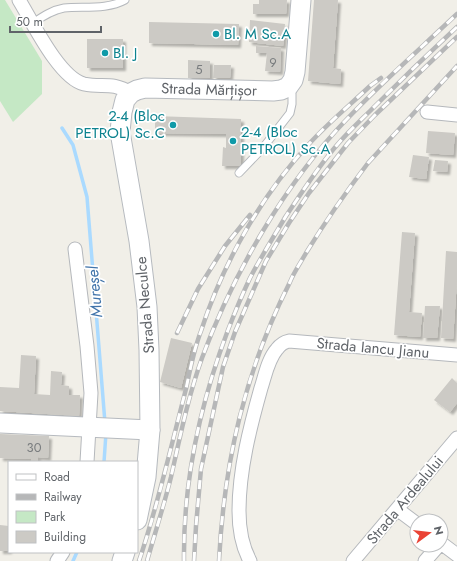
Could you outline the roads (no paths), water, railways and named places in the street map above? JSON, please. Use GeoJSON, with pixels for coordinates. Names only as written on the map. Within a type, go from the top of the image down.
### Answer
{"type":"FeatureCollection","features":[{"type":"Feature","properties":{"kind":"street"},"geometry":{"type":"LineString","coordinates":[[19,0],[60,66],[70,77],[83,84],[118,86],[131,94]]}},
{"type":"Feature","properties":{"kind":"street"},"geometry":{"type":"LineString","coordinates":[[288,87],[293,80],[295,72],[302,0]]}},
{"type":"Feature","properties":{"kind":"street","name":"Strada Mărțișor"},"geometry":{"type":"LineString","coordinates":[[131,94],[137,90],[145,88],[258,92],[281,90],[288,87]]}},
{"type":"Feature","properties":{"kind":"street","name":"Strada Neculce"},"geometry":{"type":"LineString","coordinates":[[131,94],[125,100],[120,132],[139,241],[147,307],[149,350],[150,430],[146,476],[138,515]]}},
{"type":"Feature","properties":{"kind":"street"},"geometry":{"type":"LineString","coordinates":[[427,112],[457,115]]}},
{"type":"Feature","properties":{"kind":"street"},"geometry":{"type":"LineString","coordinates":[[75,249],[87,346],[91,393],[87,461]]}},
{"type":"Feature","properties":{"kind":"street","name":"Strada Iancu Jianu"},"geometry":{"type":"LineString","coordinates":[[250,561],[241,534],[239,511],[245,455],[253,417],[271,360],[276,350],[284,342],[289,341],[457,355]]}},
{"type":"Feature","properties":{"kind":"street"},"geometry":{"type":"LineString","coordinates":[[0,423],[150,430]]}},
{"type":"Feature","properties":{"kind":"street","name":"Strada Ardealului"},"geometry":{"type":"LineString","coordinates":[[354,561],[457,438]]}},
{"type":"Feature","properties":{"kind":"street"},"geometry":{"type":"LineString","coordinates":[[397,509],[409,518]]}},
{"type":"Feature","properties":{"kind":"street"},"geometry":{"type":"LineString","coordinates":[[57,561],[63,553]]}},
{"type":"Feature","properties":{"kind":"street"},"geometry":{"type":"LineString","coordinates":[[425,561],[432,553]]}},
{"type":"Feature","properties":{"kind":"lane"},"geometry":{"type":"LineString","coordinates":[[33,23],[49,13],[63,8],[113,5],[125,0]]}},
{"type":"Feature","properties":{"kind":"lane"},"geometry":{"type":"LineString","coordinates":[[239,173],[262,149],[290,113],[292,94],[288,87]]}},
{"type":"Feature","properties":{"kind":"waterway","name":"Mureșel"},"geometry":{"type":"LineString","coordinates":[[62,128],[73,145],[87,197],[105,423]]}},
{"type":"Feature","properties":{"kind":"waterway","name":"Mureșel"},"geometry":{"type":"LineString","coordinates":[[104,461],[106,433]]}},
{"type":"Feature","properties":{"kind":"waterway","name":"Mureșel"},"geometry":{"type":"LineString","coordinates":[[73,561],[77,553]]}},
{"type":"Feature","properties":{"kind":"railway"},"geometry":{"type":"LineString","coordinates":[[147,561],[168,488],[188,402],[197,373],[215,326],[245,262],[282,201],[324,144],[374,92],[457,14]]}},
{"type":"Feature","properties":{"kind":"railway"},"geometry":{"type":"LineString","coordinates":[[184,561],[184,531],[190,472],[195,443],[209,386],[218,358],[233,317],[250,278],[286,216],[330,153],[354,127],[457,27]]}},
{"type":"Feature","properties":{"kind":"railway"},"geometry":{"type":"LineString","coordinates":[[194,561],[201,469],[223,367],[235,332],[266,261],[309,193],[348,143],[375,115],[457,37]]}},
{"type":"Feature","properties":{"kind":"railway"},"geometry":{"type":"LineString","coordinates":[[219,561],[226,488],[232,453],[249,383],[274,315],[306,253],[368,163],[457,66]]}},
{"type":"Feature","properties":{"kind":"railway"},"geometry":{"type":"LineString","coordinates":[[139,561],[164,475],[196,345],[220,280],[232,256],[260,208],[291,164],[324,129],[370,86],[381,78]]}},
{"type":"Feature","properties":{"kind":"railway"},"geometry":{"type":"LineString","coordinates":[[177,333],[198,289],[225,246],[250,215]]}},
{"type":"Feature","properties":{"kind":"place","name":"Bl. M Sc.A"},"geometry":{"type":"Point","coordinates":[216,34]}},
{"type":"Feature","properties":{"kind":"place","name":"Bl. J"},"geometry":{"type":"Point","coordinates":[105,53]}},
{"type":"Feature","properties":{"kind":"place","name":"2-4 (Bloc PETROL) Sc.C"},"geometry":{"type":"Point","coordinates":[173,125]}},
{"type":"Feature","properties":{"kind":"place","name":"2-4 (Bloc PETROL) Sc.A"},"geometry":{"type":"Point","coordinates":[233,141]}}]}
